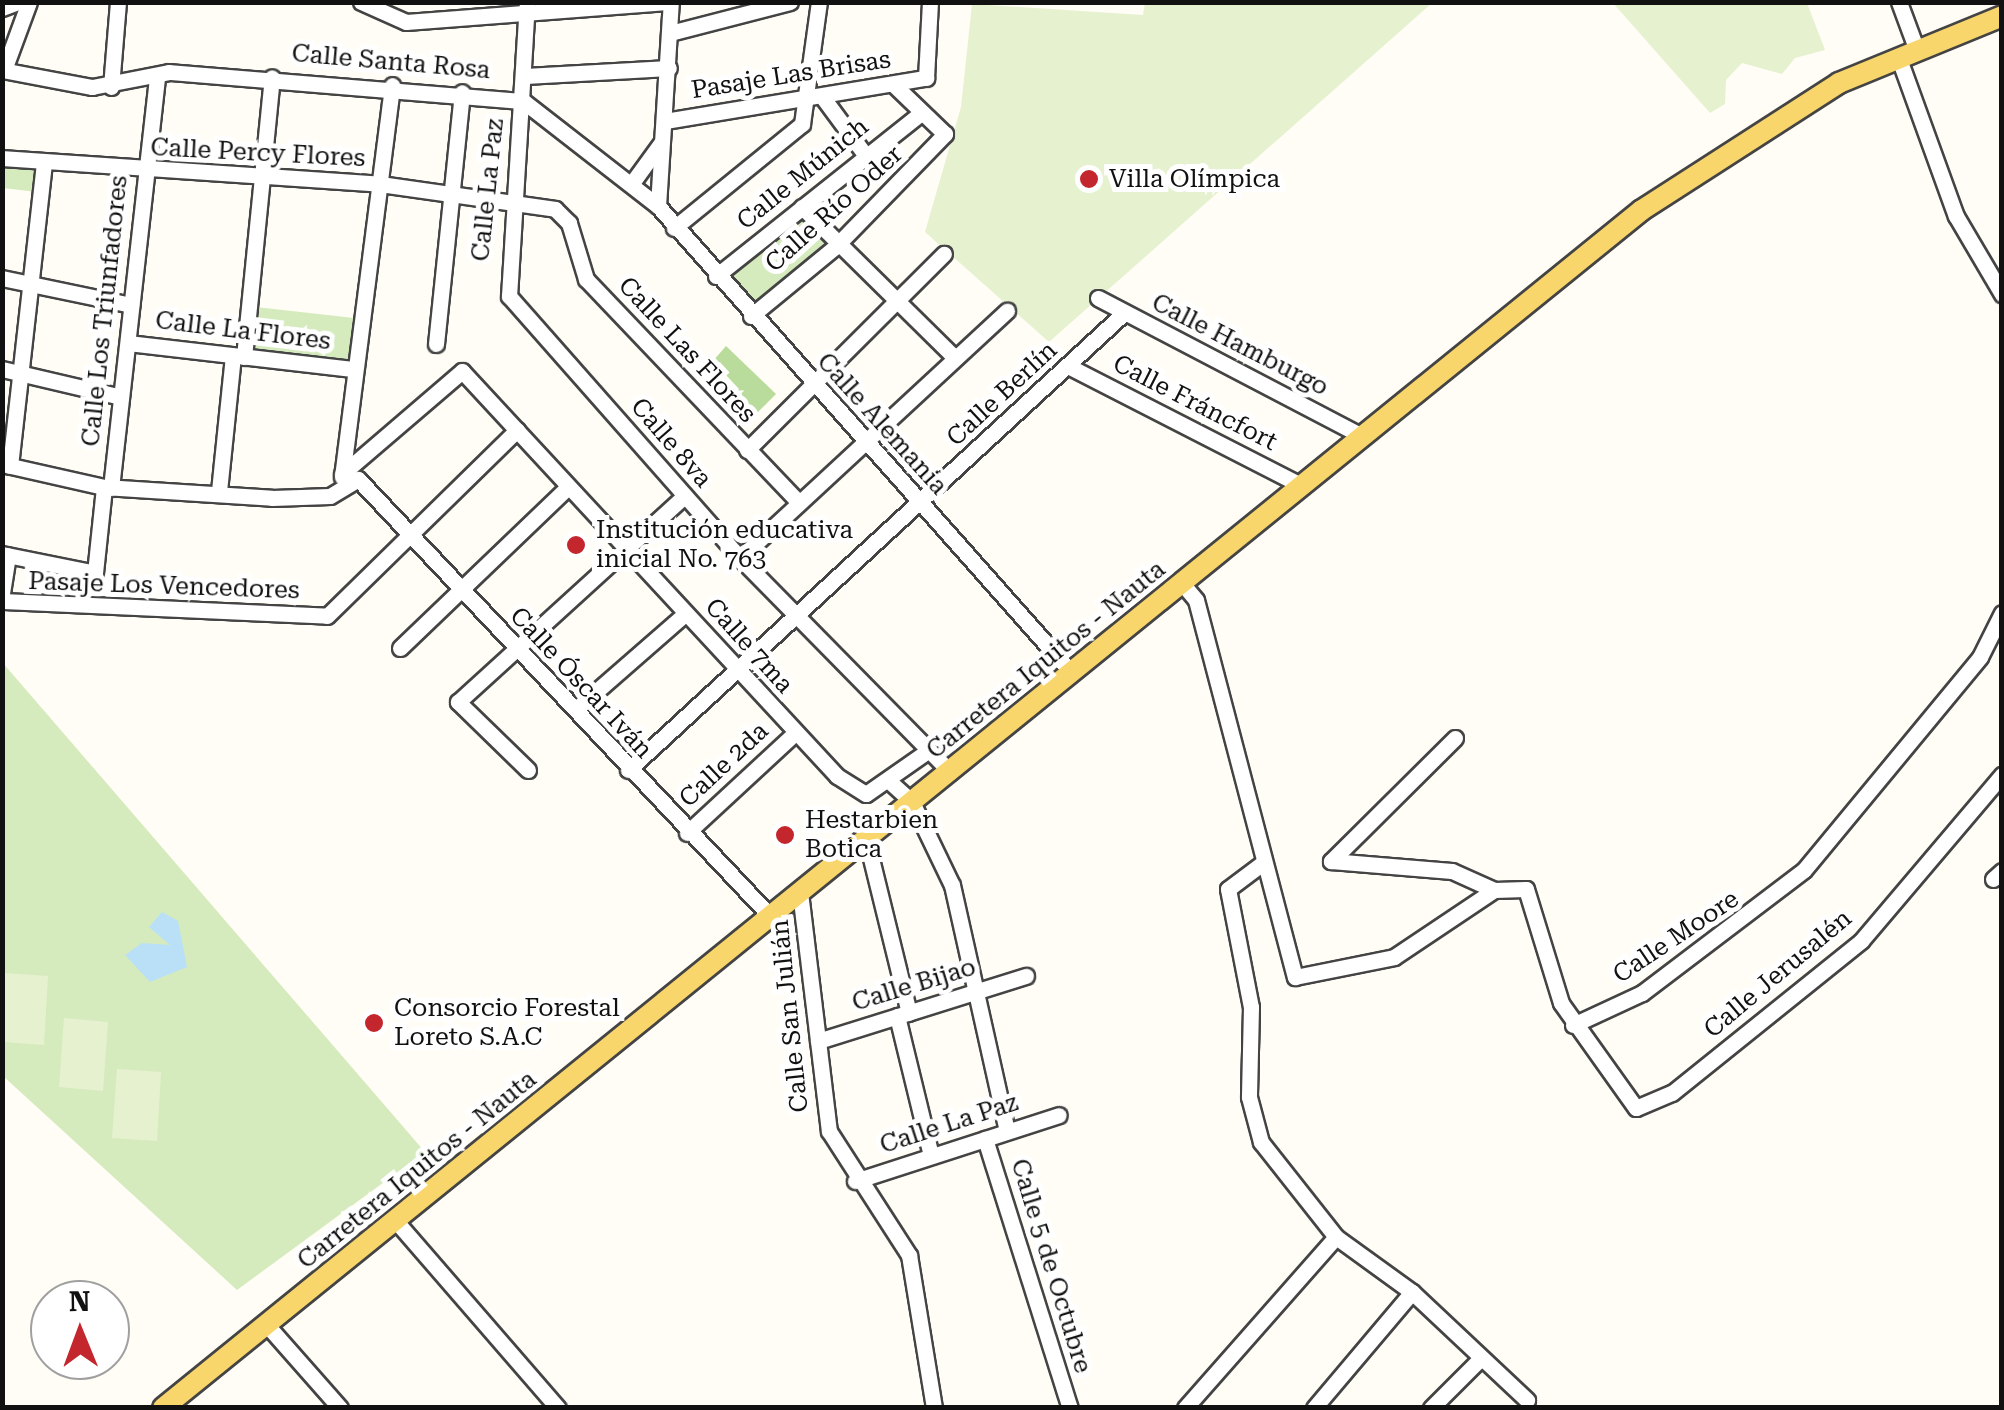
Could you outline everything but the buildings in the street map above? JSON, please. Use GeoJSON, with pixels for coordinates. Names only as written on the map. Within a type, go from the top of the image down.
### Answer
{"type":"FeatureCollection","features":[{"type":"Feature","properties":{"kind":"main road","name":"Carretera Iquitos - Nauta"},"geometry":{"type":"LineString","coordinates":[[164,1408],[950,772],[1299,484],[1642,210],[1762,128],[1907,52],[2002,16]]}},
{"type":"Feature","properties":{"kind":"street"},"geometry":{"type":"LineString","coordinates":[[2,8],[18,2]]}},
{"type":"Feature","properties":{"kind":"street"},"geometry":{"type":"LineString","coordinates":[[4,70],[28,2]]}},
{"type":"Feature","properties":{"kind":"street"},"geometry":{"type":"LineString","coordinates":[[111,87],[118,2]]}},
{"type":"Feature","properties":{"kind":"street"},"geometry":{"type":"LineString","coordinates":[[360,2],[406,22],[458,22],[527,10],[669,2],[670,68],[658,206]]}},
{"type":"Feature","properties":{"kind":"street"},"geometry":{"type":"LineString","coordinates":[[458,22],[460,2]]}},
{"type":"Feature","properties":{"kind":"street"},"geometry":{"type":"LineString","coordinates":[[670,33],[790,2]]}},
{"type":"Feature","properties":{"kind":"street"},"geometry":{"type":"LineString","coordinates":[[674,228],[802,124],[818,100],[819,2]]}},
{"type":"Feature","properties":{"kind":"street","name":"Pasaje Las Brisas"},"geometry":{"type":"LineString","coordinates":[[665,120],[818,100],[926,78],[930,2]]}},
{"type":"Feature","properties":{"kind":"street"},"geometry":{"type":"LineString","coordinates":[[1899,2],[1907,52],[1956,216],[2002,294]]}},
{"type":"Feature","properties":{"kind":"street","name":"Calle La Paz"},"geometry":{"type":"LineString","coordinates":[[527,10],[506,288],[527,315]]}},
{"type":"Feature","properties":{"kind":"street","name":"Pasaje Las Brisas"},"geometry":{"type":"LineString","coordinates":[[525,76],[670,68]]}},
{"type":"Feature","properties":{"kind":"street","name":"Calle Santa Rosa"},"geometry":{"type":"LineString","coordinates":[[4,70],[111,87],[157,80],[169,72],[392,84],[523,101],[658,206]]}},
{"type":"Feature","properties":{"kind":"street"},"geometry":{"type":"LineString","coordinates":[[219,491],[262,179],[272,77]]}},
{"type":"Feature","properties":{"kind":"street","name":"Calle Los Triunfadores"},"geometry":{"type":"LineString","coordinates":[[5,554],[95,573],[128,342],[157,80]]}},
{"type":"Feature","properties":{"kind":"street"},"geometry":{"type":"LineString","coordinates":[[44,164],[6,465],[107,488],[219,491],[272,498],[340,491],[350,477],[352,368],[392,84]]}},
{"type":"Feature","properties":{"kind":"street"},"geometry":{"type":"LineString","coordinates":[[894,85],[922,112]]}},
{"type":"Feature","properties":{"kind":"street"},"geometry":{"type":"LineString","coordinates":[[436,344],[462,92]]}},
{"type":"Feature","properties":{"kind":"street"},"geometry":{"type":"LineString","coordinates":[[818,100],[866,156]]}},
{"type":"Feature","properties":{"kind":"street","name":"Calle Río Oder"},"geometry":{"type":"LineString","coordinates":[[751,316],[835,247],[945,134],[922,112]]}},
{"type":"Feature","properties":{"kind":"street","name":"Calle Múnich"},"geometry":{"type":"LineString","coordinates":[[716,276],[922,112]]}},
{"type":"Feature","properties":{"kind":"street"},"geometry":{"type":"LineString","coordinates":[[632,183],[664,140]]}},
{"type":"Feature","properties":{"kind":"street","name":"Calle Percy Flores"},"geometry":{"type":"LineString","coordinates":[[2,158],[146,173],[380,184],[510,201]]}},
{"type":"Feature","properties":{"kind":"street","name":"Calle Las Flores"},"geometry":{"type":"LineString","coordinates":[[510,201],[565,216],[582,274],[799,503]]}},
{"type":"Feature","properties":{"kind":"street","name":"Calle Alemania"},"geometry":{"type":"LineString","coordinates":[[658,206],[751,316],[1072,672]]}},
{"type":"Feature","properties":{"kind":"street"},"geometry":{"type":"LineString","coordinates":[[802,207],[835,247],[955,358]]}},
{"type":"Feature","properties":{"kind":"street"},"geometry":{"type":"LineString","coordinates":[[746,450],[809,380],[944,254]]}},
{"type":"Feature","properties":{"kind":"street"},"geometry":{"type":"LineString","coordinates":[[2,278],[132,305]]}},
{"type":"Feature","properties":{"kind":"street","name":"Calle Hamburgo"},"geometry":{"type":"LineString","coordinates":[[1098,298],[1360,435]]}},
{"type":"Feature","properties":{"kind":"street"},"geometry":{"type":"LineString","coordinates":[[740,558],[1006,310]]}},
{"type":"Feature","properties":{"kind":"street","name":"Calle Berlín"},"geometry":{"type":"LineString","coordinates":[[628,770],[740,676],[1124,313]]}},
{"type":"Feature","properties":{"kind":"street","name":"Calle 8va"},"geometry":{"type":"LineString","coordinates":[[527,315],[740,558],[950,772]]}},
{"type":"Feature","properties":{"kind":"street","name":"Calle La Flores"},"geometry":{"type":"LineString","coordinates":[[128,342],[352,368]]}},
{"type":"Feature","properties":{"kind":"street","name":"Calle Fráncfort"},"geometry":{"type":"LineString","coordinates":[[1068,366],[1299,484]]}},
{"type":"Feature","properties":{"kind":"street"},"geometry":{"type":"LineString","coordinates":[[2,369],[121,396]]}},
{"type":"Feature","properties":{"kind":"street","name":"Calle 7ma"},"geometry":{"type":"LineString","coordinates":[[350,477],[462,370],[795,733],[856,791],[890,782]]}},
{"type":"Feature","properties":{"kind":"street"},"geometry":{"type":"LineString","coordinates":[[408,532],[517,430]]}},
{"type":"Feature","properties":{"kind":"street","name":"Calle Óscar Iván"},"geometry":{"type":"LineString","coordinates":[[350,477],[408,532],[687,834],[771,917]]}},
{"type":"Feature","properties":{"kind":"street"},"geometry":{"type":"LineString","coordinates":[[400,648],[568,487]]}},
{"type":"Feature","properties":{"kind":"street"},"geometry":{"type":"LineString","coordinates":[[528,770],[458,702],[684,496]]}},
{"type":"Feature","properties":{"kind":"street","name":"Pasaje Los Vencedores"},"geometry":{"type":"LineString","coordinates":[[2,601],[327,616],[408,532]]}},
{"type":"Feature","properties":{"kind":"street","name":"Pasaje Los Vencedores"},"geometry":{"type":"LineString","coordinates":[[2,593],[5,554]]}},
{"type":"Feature","properties":{"kind":"street"},"geometry":{"type":"LineString","coordinates":[[1182,582],[1196,600],[1295,977],[1394,957],[1494,890]]}},
{"type":"Feature","properties":{"kind":"street","name":"Calle Moore"},"geometry":{"type":"LineString","coordinates":[[1573,1026],[1642,993],[1804,870],[1980,658],[2002,613]]}},
{"type":"Feature","properties":{"kind":"street"},"geometry":{"type":"LineString","coordinates":[[576,710],[686,614]]}},
{"type":"Feature","properties":{"kind":"street","name":"Calle 2da"},"geometry":{"type":"LineString","coordinates":[[687,834],[795,733]]}},
{"type":"Feature","properties":{"kind":"street"},"geometry":{"type":"LineString","coordinates":[[1455,738],[1331,861],[1452,871],[1494,890],[1534,894],[1573,1026]]}},
{"type":"Feature","properties":{"kind":"street"},"geometry":{"type":"LineString","coordinates":[[929,750],[890,782],[912,802],[952,885],[971,993],[1007,1132]]}},
{"type":"Feature","properties":{"kind":"street","name":"Calle Jerusalén"},"geometry":{"type":"LineString","coordinates":[[1573,1026],[1628,1104],[1647,1108],[1672,1094],[1861,941],[2002,775]]}},
{"type":"Feature","properties":{"kind":"street"},"geometry":{"type":"LineString","coordinates":[[866,838],[931,1156]]}},
{"type":"Feature","properties":{"kind":"street"},"geometry":{"type":"LineString","coordinates":[[1264,862],[1228,889],[1251,1007],[1252,1123],[1336,1237],[1412,1292],[1528,1400]]}},
{"type":"Feature","properties":{"kind":"street","name":"Calle San Julián"},"geometry":{"type":"LineString","coordinates":[[800,892],[829,1131],[855,1181],[909,1256],[934,1408]]}},
{"type":"Feature","properties":{"kind":"street","name":"Calle Bijao"},"geometry":{"type":"LineString","coordinates":[[818,1041],[1026,976]]}},
{"type":"Feature","properties":{"kind":"street","name":"Calle La Paz"},"geometry":{"type":"LineString","coordinates":[[855,1181],[1059,1114]]}},
{"type":"Feature","properties":{"kind":"street","name":"Calle 5 de Octubre"},"geometry":{"type":"LineString","coordinates":[[985,1139],[1070,1408]]}},
{"type":"Feature","properties":{"kind":"street"},"geometry":{"type":"LineString","coordinates":[[395,1220],[558,1408]]}},
{"type":"Feature","properties":{"kind":"street"},"geometry":{"type":"LineString","coordinates":[[1185,1408],[1336,1237]]}},
{"type":"Feature","properties":{"kind":"street"},"geometry":{"type":"LineString","coordinates":[[1314,1408],[1412,1292]]}},
{"type":"Feature","properties":{"kind":"street"},"geometry":{"type":"LineString","coordinates":[[266,1324],[340,1408]]}},
{"type":"Feature","properties":{"kind":"street"},"geometry":{"type":"LineString","coordinates":[[1431,1408],[1480,1359]]}},
{"type":"Feature","properties":{"kind":"green space","name":"Villa Olímpica"},"geometry":{"type":"Polygon","coordinates":[[[1145,2],[1432,3],[1049,342],[925,232],[961,107],[972,4],[1143,15],[1145,2]]]}},
{"type":"Feature","properties":{"kind":"green space"},"geometry":{"type":"Polygon","coordinates":[[[1613,3],[1807,3],[1825,50],[1795,58],[1782,74],[1742,63],[1726,80],[1725,104],[1710,113],[1613,3]]]}},
{"type":"Feature","properties":{"kind":"green space"},"geometry":{"type":"Polygon","coordinates":[[[3,161],[40,166],[37,192],[3,188],[3,161]]]}},
{"type":"Feature","properties":{"kind":"green space"},"geometry":{"type":"Polygon","coordinates":[[[795,213],[832,249],[749,316],[716,278],[795,213]]]}},
{"type":"Feature","properties":{"kind":"green space"},"geometry":{"type":"Polygon","coordinates":[[[256,307],[354,318],[348,364],[250,352],[256,307]]]}},
{"type":"Feature","properties":{"kind":"green space"},"geometry":{"type":"Polygon","coordinates":[[[726,346],[776,394],[746,424],[728,406],[739,389],[713,361],[726,346]]]}},
{"type":"Feature","properties":{"kind":"green space"},"geometry":{"type":"Polygon","coordinates":[[[2,662],[425,1152],[237,1290],[3,1076],[2,662]]]}},
{"type":"Feature","properties":{"kind":"green space"},"geometry":{"type":"Polygon","coordinates":[[[4,973],[48,976],[44,1045],[3,1042],[4,973]]]}},
{"type":"Feature","properties":{"kind":"green space"},"geometry":{"type":"Polygon","coordinates":[[[64,1018],[108,1022],[103,1091],[59,1087],[64,1018]]]}},
{"type":"Feature","properties":{"kind":"green space"},"geometry":{"type":"Polygon","coordinates":[[[117,1069],[161,1072],[157,1141],[112,1138],[117,1069]]]}},
{"type":"Feature","properties":{"kind":"water"},"geometry":{"type":"Polygon","coordinates":[[[162,912],[178,921],[187,967],[150,982],[125,955],[142,943],[170,945],[149,927],[162,912]]]}},
{"type":"Feature","properties":{"kind":"place","name":"Villa Olímpica"},"geometry":{"type":"Point","coordinates":[1089,179]}},
{"type":"Feature","properties":{"kind":"place","name":"Institución educativa inicial No. 763"},"geometry":{"type":"Point","coordinates":[576,545]}},
{"type":"Feature","properties":{"kind":"place","name":"Hestarbien Botica"},"geometry":{"type":"Point","coordinates":[785,835]}},
{"type":"Feature","properties":{"kind":"place","name":"Consorcio Forestal Loreto S.A.C"},"geometry":{"type":"Point","coordinates":[374,1023]}}]}
